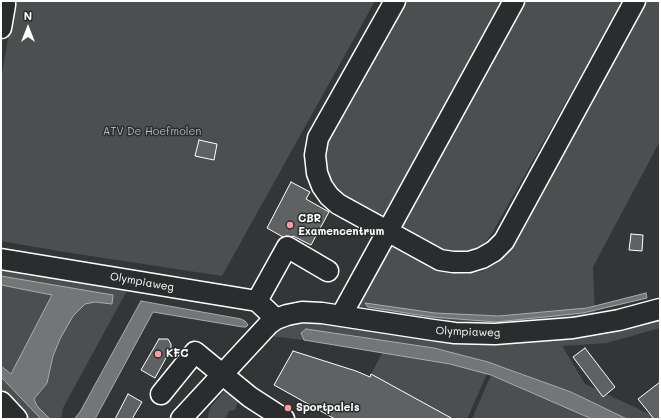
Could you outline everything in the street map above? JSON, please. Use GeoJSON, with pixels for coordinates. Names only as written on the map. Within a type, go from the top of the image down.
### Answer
{"type":"FeatureCollection","features":[{"type":"Feature","properties":{"kind":"main road"},"geometry":{"type":"LineString","coordinates":[[1,403],[16,419]]}},
{"type":"Feature","properties":{"kind":"street"},"geometry":{"type":"LineString","coordinates":[[1,28],[5,1]]}},
{"type":"Feature","properties":{"kind":"street"},"geometry":{"type":"LineString","coordinates":[[395,1],[318,138],[315,155],[317,173],[322,186],[329,196],[338,204],[440,260],[453,262],[469,262],[482,258],[494,251],[504,241],[635,1]]}},
{"type":"Feature","properties":{"kind":"street"},"geometry":{"type":"LineString","coordinates":[[341,316],[514,1]]}},
{"type":"Feature","properties":{"kind":"street"},"geometry":{"type":"LineString","coordinates":[[276,319],[257,301],[287,247],[328,271]]}},
{"type":"Feature","properties":{"kind":"street","name":"Olympiaweg"},"geometry":{"type":"LineString","coordinates":[[1,258],[257,301]]}},
{"type":"Feature","properties":{"kind":"street","name":"Olympiaweg"},"geometry":{"type":"LineString","coordinates":[[181,419],[269,324],[276,319],[287,315],[302,312],[322,312],[455,333],[495,334],[573,328],[619,320],[660,309]]}},
{"type":"Feature","properties":{"kind":"street"},"geometry":{"type":"LineString","coordinates":[[161,394],[195,352],[250,397],[284,419]]}},
{"type":"Feature","properties":{"kind":"green space","name":"ATV De Hoefmolen"},"geometry":{"type":"Polygon","coordinates":[[[14,1],[375,1],[222,276],[1,241],[1,80],[14,1]]]}},
{"type":"Feature","properties":{"kind":"green space"},"geometry":{"type":"Polygon","coordinates":[[[403,1],[503,1],[383,219],[348,200],[330,185],[322,168],[326,140],[403,1]]]}},
{"type":"Feature","properties":{"kind":"green space"},"geometry":{"type":"Polygon","coordinates":[[[522,1],[623,1],[492,233],[482,248],[475,254],[446,253],[400,229],[522,1]]]}},
{"type":"Feature","properties":{"kind":"green space"},"geometry":{"type":"Polygon","coordinates":[[[646,1],[660,1],[660,141],[593,267],[595,316],[549,321],[474,322],[411,317],[358,306],[391,244],[441,270],[466,274],[483,271],[497,263],[513,243],[646,1]]]}},
{"type":"Feature","properties":{"kind":"green space"},"geometry":{"type":"Polygon","coordinates":[[[1,264],[130,285],[63,408],[61,419],[50,419],[37,406],[34,399],[47,383],[53,356],[60,339],[73,316],[85,304],[95,302],[112,304],[113,295],[1,276],[1,264]]]}},
{"type":"Feature","properties":{"kind":"green space"},"geometry":{"type":"Polygon","coordinates":[[[1,285],[52,295],[11,374],[1,366],[1,285]]]}},
{"type":"Feature","properties":{"kind":"green space"},"geometry":{"type":"Polygon","coordinates":[[[660,316],[660,328],[607,343],[562,346],[585,384],[660,419],[628,419],[571,392],[506,368],[434,348],[410,344],[301,335],[304,340],[269,336],[278,328],[301,319],[455,341],[660,316]]]}},
{"type":"Feature","properties":{"kind":"green space"},"geometry":{"type":"Polygon","coordinates":[[[383,352],[450,364],[487,374],[467,419],[449,417],[371,374],[383,352]]]}},
{"type":"Feature","properties":{"kind":"green space"},"geometry":{"type":"Polygon","coordinates":[[[491,375],[512,384],[592,419],[472,419],[491,375]]]}},
{"type":"Feature","properties":{"kind":"green space"},"geometry":{"type":"Polygon","coordinates":[[[1,377],[41,419],[22,419],[1,397],[1,377]]]}},
{"type":"Feature","properties":{"kind":"green space"},"geometry":{"type":"Polygon","coordinates":[[[225,390],[235,392],[239,399],[235,410],[229,411],[225,419],[207,419],[210,408],[225,390]]]}},
{"type":"Feature","properties":{"kind":"shaded area"},"geometry":{"type":"Polygon","coordinates":[[[1,276],[113,295],[112,304],[95,302],[85,304],[73,316],[60,339],[53,356],[47,383],[34,399],[37,406],[50,419],[41,419],[1,377],[1,366],[11,374],[52,295],[1,285],[1,276]]]}},
{"type":"Feature","properties":{"kind":"shaded area"},"geometry":{"type":"Polygon","coordinates":[[[646,293],[647,298],[583,313],[496,322],[432,317],[368,307],[365,303],[435,313],[499,316],[587,308],[646,293]]]}},
{"type":"Feature","properties":{"kind":"shaded area"},"geometry":{"type":"Polygon","coordinates":[[[141,301],[241,319],[248,325],[243,327],[153,312],[95,419],[75,419],[80,412],[141,301]]]}},
{"type":"Feature","properties":{"kind":"shaded area"},"geometry":{"type":"Polygon","coordinates":[[[306,329],[434,348],[488,362],[571,392],[627,419],[592,419],[491,375],[450,364],[304,340],[301,333],[306,329]]]}},
{"type":"Feature","properties":{"kind":"building"},"geometry":{"type":"Polygon","coordinates":[[[199,140],[217,144],[214,160],[195,156],[199,140]]]}},
{"type":"Feature","properties":{"kind":"building"},"geometry":{"type":"Polygon","coordinates":[[[291,182],[310,192],[306,199],[329,212],[311,245],[293,236],[283,237],[267,228],[291,182]]]}},
{"type":"Feature","properties":{"kind":"building"},"geometry":{"type":"Polygon","coordinates":[[[631,234],[643,235],[642,251],[629,250],[631,234]]]}},
{"type":"Feature","properties":{"kind":"building"},"geometry":{"type":"Polygon","coordinates":[[[159,339],[168,339],[171,344],[171,349],[155,378],[141,370],[159,339]]]}},
{"type":"Feature","properties":{"kind":"building"},"geometry":{"type":"Polygon","coordinates":[[[585,348],[615,387],[603,397],[573,357],[585,348]]]}},
{"type":"Feature","properties":{"kind":"building"},"geometry":{"type":"Polygon","coordinates":[[[293,351],[356,371],[370,377],[371,374],[453,419],[335,419],[274,385],[293,351]]]}},
{"type":"Feature","properties":{"kind":"building"},"geometry":{"type":"Polygon","coordinates":[[[660,382],[660,419],[654,419],[638,399],[660,382]]]}},
{"type":"Feature","properties":{"kind":"building"},"geometry":{"type":"Polygon","coordinates":[[[128,394],[142,402],[132,419],[115,419],[128,394]]]}},
{"type":"Feature","properties":{"kind":"place","name":"CBR Examencentrum"},"geometry":{"type":"Point","coordinates":[290,225]}},
{"type":"Feature","properties":{"kind":"place","name":"KFC"},"geometry":{"type":"Point","coordinates":[158,354]}},
{"type":"Feature","properties":{"kind":"place","name":"Sportpaleis"},"geometry":{"type":"Point","coordinates":[288,408]}}]}
